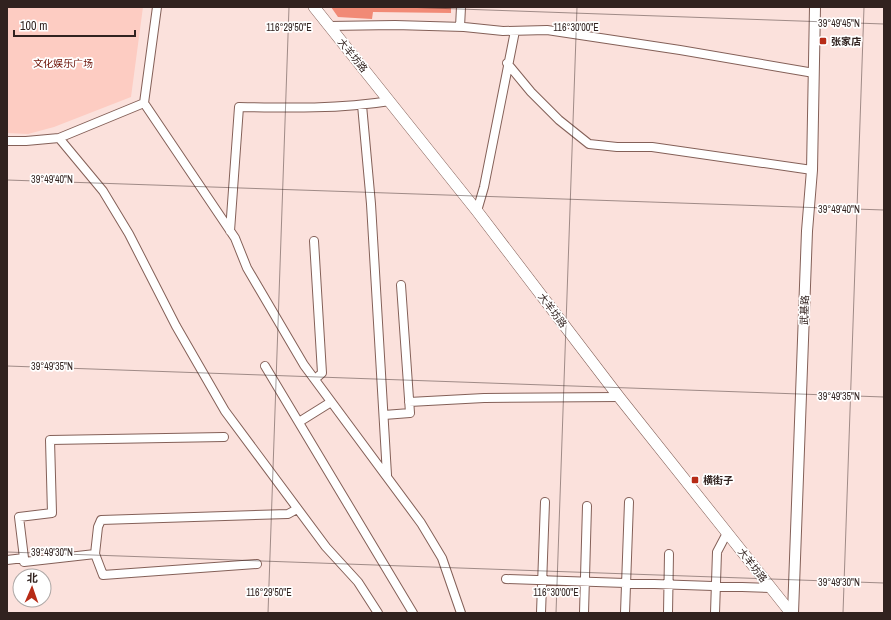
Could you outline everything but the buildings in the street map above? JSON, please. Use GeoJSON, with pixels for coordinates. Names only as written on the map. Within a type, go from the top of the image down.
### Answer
{"type":"FeatureCollection","features":[{"type":"Feature","properties":{"kind":"main road","name":"大羊坊路"},"geometry":{"type":"LineString","coordinates":[[314,7],[477,211],[619,397],[792,613]]}},
{"type":"Feature","properties":{"kind":"street"},"geometry":{"type":"LineString","coordinates":[[157,7],[144,103],[230,231],[247,268],[304,364],[388,476],[421,523],[442,558],[461,613]]}},
{"type":"Feature","properties":{"kind":"street"},"geometry":{"type":"LineString","coordinates":[[460,27],[461,7]]}},
{"type":"Feature","properties":{"kind":"street","name":"武基路"},"geometry":{"type":"LineString","coordinates":[[792,613],[807,231],[812,170],[815,7]]}},
{"type":"Feature","properties":{"kind":"street"},"geometry":{"type":"LineString","coordinates":[[329,26],[395,25],[460,27],[515,31],[547,30],[814,73]]}},
{"type":"Feature","properties":{"kind":"street"},"geometry":{"type":"LineString","coordinates":[[477,211],[484,187],[515,31]]}},
{"type":"Feature","properties":{"kind":"street"},"geometry":{"type":"LineString","coordinates":[[508,64],[531,92],[559,120],[589,144],[617,147],[652,147],[812,170]]}},
{"type":"Feature","properties":{"kind":"street"},"geometry":{"type":"LineString","coordinates":[[230,231],[239,107],[322,108],[390,101]]}},
{"type":"Feature","properties":{"kind":"street"},"geometry":{"type":"LineString","coordinates":[[7,141],[59,138],[144,103]]}},
{"type":"Feature","properties":{"kind":"street"},"geometry":{"type":"LineString","coordinates":[[362,105],[371,204],[388,476]]}},
{"type":"Feature","properties":{"kind":"street"},"geometry":{"type":"LineString","coordinates":[[59,138],[103,191],[129,234],[176,326],[225,411],[326,547],[358,582],[378,613]]}},
{"type":"Feature","properties":{"kind":"street"},"geometry":{"type":"LineString","coordinates":[[314,241],[322,373],[315,379]]}},
{"type":"Feature","properties":{"kind":"street"},"geometry":{"type":"LineString","coordinates":[[384,415],[410,413],[401,285]]}},
{"type":"Feature","properties":{"kind":"street"},"geometry":{"type":"LineString","coordinates":[[265,366],[413,613]]}},
{"type":"Feature","properties":{"kind":"street"},"geometry":{"type":"LineString","coordinates":[[409,402],[484,398],[619,397]]}},
{"type":"Feature","properties":{"kind":"street"},"geometry":{"type":"LineString","coordinates":[[298,422],[332,402]]}},
{"type":"Feature","properties":{"kind":"street"},"geometry":{"type":"LineString","coordinates":[[95,554],[24,562],[20,517],[52,513],[50,440],[224,437]]}},
{"type":"Feature","properties":{"kind":"street"},"geometry":{"type":"LineString","coordinates":[[541,613],[545,502]]}},
{"type":"Feature","properties":{"kind":"street"},"geometry":{"type":"LineString","coordinates":[[625,613],[629,502]]}},
{"type":"Feature","properties":{"kind":"street"},"geometry":{"type":"LineString","coordinates":[[584,613],[587,506]]}},
{"type":"Feature","properties":{"kind":"street"},"geometry":{"type":"LineString","coordinates":[[257,564],[104,575],[95,554],[98,527],[101,520],[288,514],[298,509]]}},
{"type":"Feature","properties":{"kind":"street"},"geometry":{"type":"LineString","coordinates":[[715,613],[717,552],[727,533]]}},
{"type":"Feature","properties":{"kind":"street"},"geometry":{"type":"LineString","coordinates":[[668,613],[669,554]]}},
{"type":"Feature","properties":{"kind":"street"},"geometry":{"type":"LineString","coordinates":[[7,560],[24,558]]}},
{"type":"Feature","properties":{"kind":"street"},"geometry":{"type":"LineString","coordinates":[[506,579],[771,588]]}},
{"type":"Feature","properties":{"kind":"green space","name":"文化娱乐广场"},"geometry":{"type":"Polygon","coordinates":[[[7,7],[143,7],[131,97],[54,127],[28,134],[7,133],[7,7]]]}},
{"type":"Feature","properties":{"kind":"shaded area"},"geometry":{"type":"Polygon","coordinates":[[[331,7],[451,7],[451,13],[373,12],[372,19],[338,17],[331,7]]]}},
{"type":"Feature","properties":{"kind":"place","name":"张家店"},"geometry":{"type":"Point","coordinates":[823,41]}},
{"type":"Feature","properties":{"kind":"place","name":"横街子"},"geometry":{"type":"Point","coordinates":[695,480]}}]}
